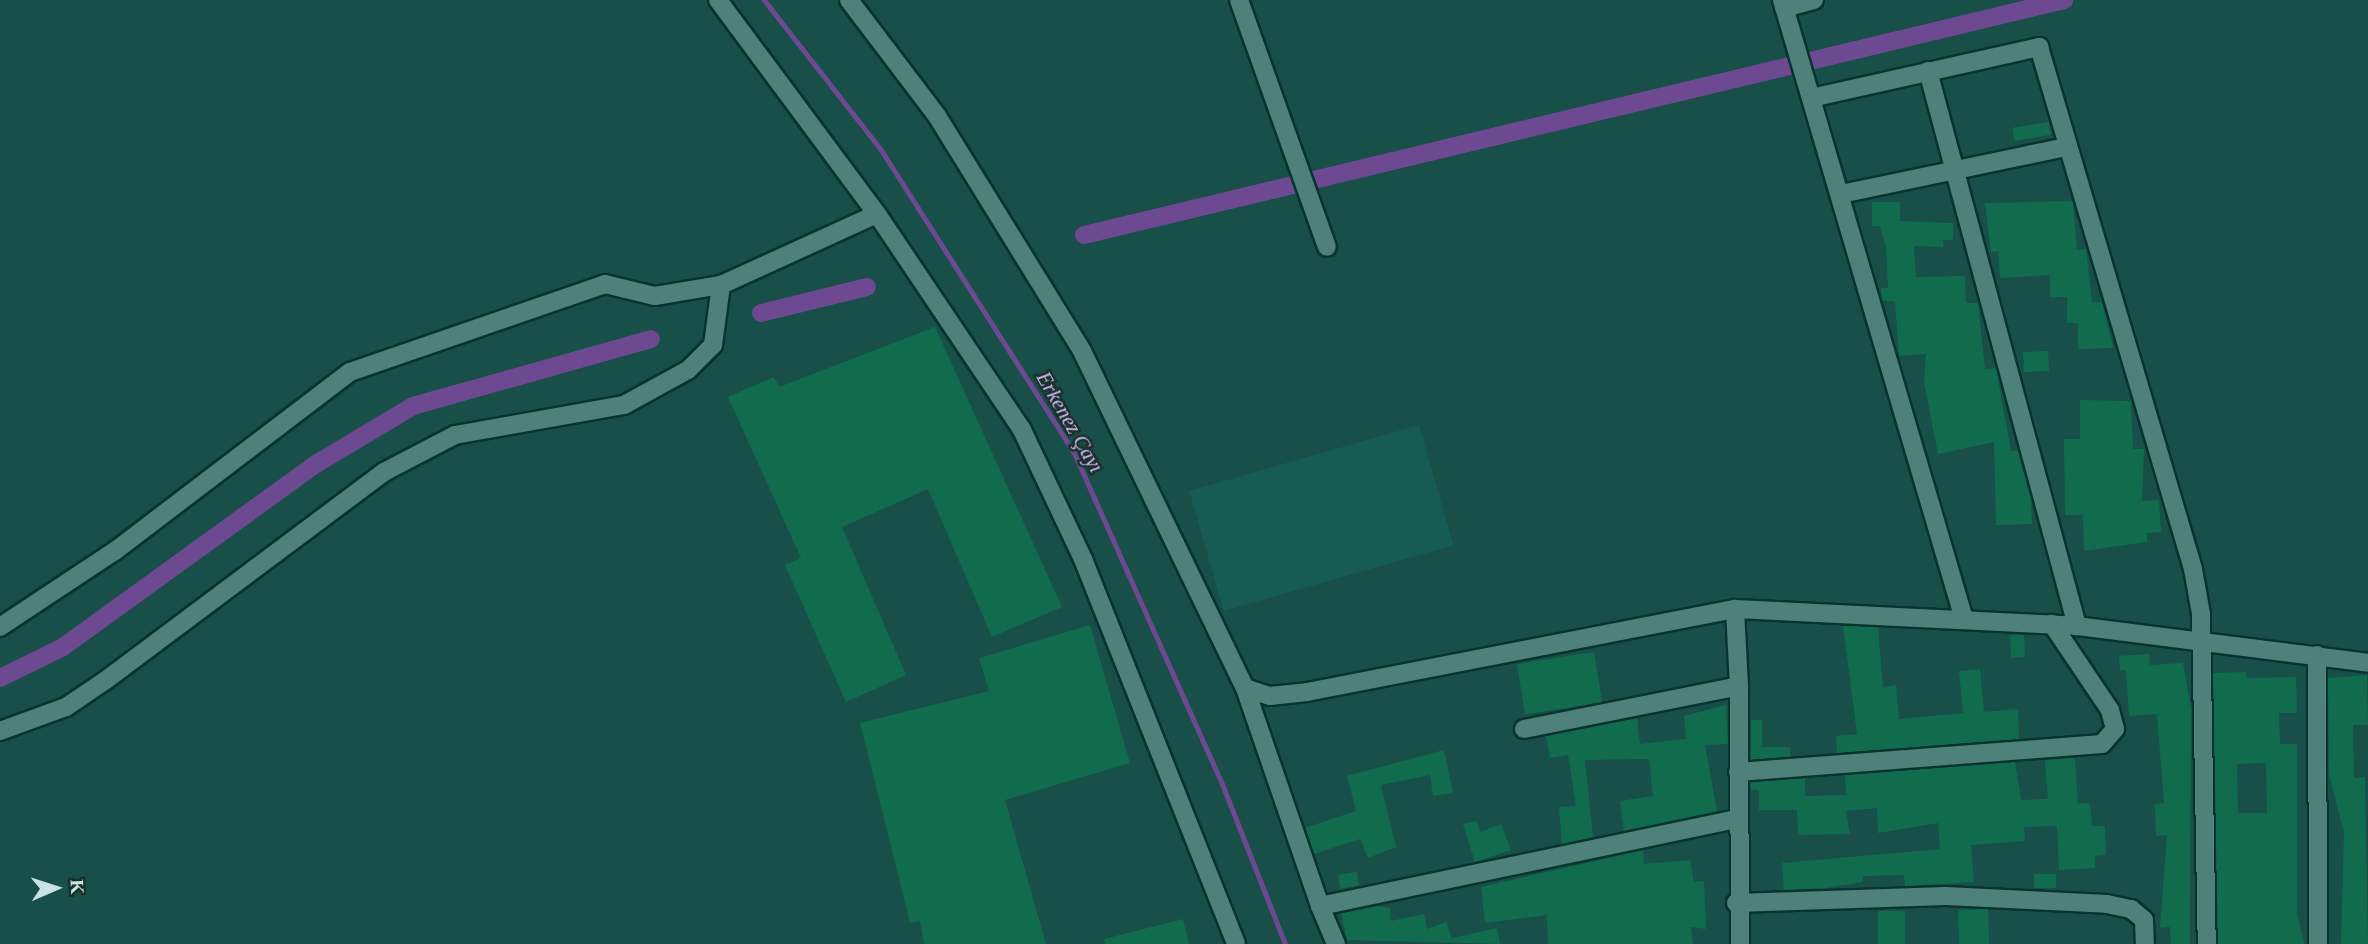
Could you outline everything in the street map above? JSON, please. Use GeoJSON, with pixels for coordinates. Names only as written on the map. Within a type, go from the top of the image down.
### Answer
{"type":"FeatureCollection","features":[{"type":"Feature","properties":{"kind":"street"},"geometry":{"type":"LineString","coordinates":[[718,0],[877,214],[1022,430],[1083,559],[1236,944]]}},
{"type":"Feature","properties":{"kind":"street"},"geometry":{"type":"LineString","coordinates":[[849,0],[937,116],[1082,351],[1245,688],[1320,906],[1336,944]]}},
{"type":"Feature","properties":{"kind":"street"},"geometry":{"type":"LineString","coordinates":[[1239,0],[1299,159],[1326,247]]}},
{"type":"Feature","properties":{"kind":"street"},"geometry":{"type":"LineString","coordinates":[[1814,0],[1783,4],[1964,619]]}},
{"type":"Feature","properties":{"kind":"street"},"geometry":{"type":"LineString","coordinates":[[1810,93],[2039,47],[2066,146],[2193,569],[2201,639],[2207,944]]}},
{"type":"Feature","properties":{"kind":"street"},"geometry":{"type":"LineString","coordinates":[[1928,71],[2077,626]]}},
{"type":"Feature","properties":{"kind":"street"},"geometry":{"type":"LineString","coordinates":[[1841,194],[2066,146]]}},
{"type":"Feature","properties":{"kind":"street"},"geometry":{"type":"LineString","coordinates":[[0,627],[115,551],[351,372],[605,284],[655,296],[721,285],[877,214]]}},
{"type":"Feature","properties":{"kind":"street"},"geometry":{"type":"LineString","coordinates":[[0,731],[66,706],[106,680],[384,472],[455,435],[624,405],[688,370],[713,345],[721,285]]}},
{"type":"Feature","properties":{"kind":"street"},"geometry":{"type":"LineString","coordinates":[[1245,688],[1270,696],[1307,692],[1735,609],[2077,626],[2201,639],[2368,663]]}},
{"type":"Feature","properties":{"kind":"street"},"geometry":{"type":"LineString","coordinates":[[1735,609],[1739,686],[1736,903],[1741,944]]}},
{"type":"Feature","properties":{"kind":"street"},"geometry":{"type":"LineString","coordinates":[[1738,772],[2102,744],[2115,729],[2110,710],[2052,624]]}},
{"type":"Feature","properties":{"kind":"street"},"geometry":{"type":"LineString","coordinates":[[2317,655],[2318,944]]}},
{"type":"Feature","properties":{"kind":"street"},"geometry":{"type":"LineString","coordinates":[[1524,729],[1739,686]]}},
{"type":"Feature","properties":{"kind":"street"},"geometry":{"type":"LineString","coordinates":[[1320,906],[1736,819]]}},
{"type":"Feature","properties":{"kind":"street"},"geometry":{"type":"LineString","coordinates":[[1736,903],[1946,896],[2108,904],[2131,908],[2144,920],[2145,944]]}},
{"type":"Feature","properties":{"kind":"shaded area"},"geometry":{"type":"Polygon","coordinates":[[[1419,425],[1453,545],[1224,611],[1189,491],[1419,425]]]}},
{"type":"Feature","properties":{"kind":"building"},"geometry":{"type":"Polygon","coordinates":[[[2049,122],[2051,135],[2014,141],[2012,128],[2049,122]]]}},
{"type":"Feature","properties":{"kind":"building"},"geometry":{"type":"Polygon","coordinates":[[[2073,201],[2077,250],[2086,249],[2092,302],[2102,302],[2113,348],[2078,349],[2078,323],[2067,323],[2067,297],[2050,297],[2050,275],[2000,278],[1998,251],[1991,252],[1985,203],[2073,201]]]}},
{"type":"Feature","properties":{"kind":"building"},"geometry":{"type":"Polygon","coordinates":[[[1872,202],[1900,202],[1900,221],[1953,223],[1953,240],[1943,240],[1943,247],[1914,246],[1916,277],[1965,276],[1966,303],[1978,303],[1985,369],[1996,368],[2011,451],[2018,451],[2031,499],[2032,524],[1996,525],[1994,442],[1938,454],[1924,382],[1926,354],[1899,356],[1895,302],[1882,300],[1881,288],[1888,288],[1886,247],[1880,226],[1872,226],[1872,202]]]}},
{"type":"Feature","properties":{"kind":"building"},"geometry":{"type":"Polygon","coordinates":[[[935,327],[1062,607],[992,637],[928,489],[842,527],[906,675],[846,702],[785,565],[801,558],[728,397],[774,377],[779,387],[935,327]]]}},
{"type":"Feature","properties":{"kind":"building"},"geometry":{"type":"Polygon","coordinates":[[[2048,351],[2049,371],[2024,372],[2023,352],[2048,351]]]}},
{"type":"Feature","properties":{"kind":"building"},"geometry":{"type":"Polygon","coordinates":[[[2080,400],[2131,401],[2133,449],[2144,449],[2142,501],[2159,500],[2161,532],[2147,533],[2147,542],[2084,551],[2083,515],[2065,515],[2064,439],[2080,439],[2080,400]]]}},
{"type":"Feature","properties":{"kind":"building"},"geometry":{"type":"Polygon","coordinates":[[[1090,625],[1130,763],[1005,800],[1046,944],[924,944],[920,921],[910,923],[860,723],[989,691],[979,658],[1090,625]]]}},
{"type":"Feature","properties":{"kind":"building"},"geometry":{"type":"Polygon","coordinates":[[[1843,626],[1878,627],[1883,687],[1896,685],[1899,719],[1963,713],[1959,671],[1980,669],[1984,712],[2018,709],[2019,739],[1837,753],[1836,736],[1857,734],[1843,626]]]}},
{"type":"Feature","properties":{"kind":"building"},"geometry":{"type":"Polygon","coordinates":[[[2024,635],[2025,657],[2011,658],[2010,636],[2024,635]]]}},
{"type":"Feature","properties":{"kind":"building"},"geometry":{"type":"Polygon","coordinates":[[[1594,652],[1602,702],[1525,715],[1517,664],[1594,652]]]}},
{"type":"Feature","properties":{"kind":"building"},"geometry":{"type":"Polygon","coordinates":[[[2149,654],[2150,665],[2183,663],[2191,709],[2190,944],[2171,944],[2170,927],[2160,928],[2167,835],[2156,836],[2155,804],[2164,803],[2157,714],[2129,716],[2126,670],[2120,671],[2119,656],[2149,654]]]}},
{"type":"Feature","properties":{"kind":"building"},"geometry":{"type":"Polygon","coordinates":[[[2246,672],[2247,678],[2296,677],[2297,713],[2279,713],[2280,744],[2297,744],[2297,912],[2304,944],[2218,944],[2213,673],[2246,672]],[[2266,763],[2237,764],[2238,813],[2267,813],[2266,763]]]}},
{"type":"Feature","properties":{"kind":"building"},"geometry":{"type":"Polygon","coordinates":[[[2367,675],[2368,725],[2353,725],[2354,778],[2365,777],[2368,944],[2341,944],[2344,832],[2329,775],[2328,678],[2367,675]]]}},
{"type":"Feature","properties":{"kind":"building"},"geometry":{"type":"Polygon","coordinates":[[[1726,705],[1728,744],[1705,745],[1717,811],[1624,831],[1620,801],[1653,796],[1649,759],[1585,760],[1593,837],[1562,844],[1559,807],[1576,806],[1568,755],[1550,758],[1546,736],[1637,718],[1640,744],[1686,739],[1684,716],[1726,705]]]}},
{"type":"Feature","properties":{"kind":"building"},"geometry":{"type":"Polygon","coordinates":[[[1751,720],[1762,720],[1762,747],[1790,747],[1790,757],[1751,760],[1751,720]]]}},
{"type":"Feature","properties":{"kind":"building"},"geometry":{"type":"Polygon","coordinates":[[[1444,750],[1453,793],[1433,796],[1430,775],[1381,785],[1396,847],[1368,858],[1360,839],[1314,854],[1305,828],[1356,811],[1347,776],[1444,750]]]}},
{"type":"Feature","properties":{"kind":"building"},"geometry":{"type":"Polygon","coordinates":[[[2075,758],[2078,804],[2090,803],[2092,826],[2105,826],[2106,855],[2095,856],[2095,868],[2059,870],[2057,826],[2024,827],[2025,841],[1971,845],[1974,882],[1905,886],[1904,875],[1863,876],[1863,882],[1826,888],[1784,890],[1782,863],[1940,849],[1938,823],[1878,833],[1877,808],[1846,811],[1850,834],[1798,835],[1797,810],[1759,810],[1759,790],[1751,790],[1751,782],[1805,778],[1805,796],[1846,795],[1845,775],[2015,762],[2021,800],[2048,799],[2045,760],[2075,758]]]}},
{"type":"Feature","properties":{"kind":"building"},"geometry":{"type":"Polygon","coordinates":[[[1477,821],[1480,832],[1501,824],[1511,850],[1475,862],[1463,824],[1477,821]]]}},
{"type":"Feature","properties":{"kind":"building"},"geometry":{"type":"Polygon","coordinates":[[[1643,850],[1644,864],[1690,860],[1694,882],[1704,881],[1706,929],[1691,927],[1693,944],[1548,944],[1547,915],[1485,923],[1481,887],[1643,850]]]}},
{"type":"Feature","properties":{"kind":"building"},"geometry":{"type":"Polygon","coordinates":[[[1357,872],[1359,886],[1340,889],[1338,875],[1357,872]]]}},
{"type":"Feature","properties":{"kind":"building"},"geometry":{"type":"Polygon","coordinates":[[[2034,874],[2056,874],[2056,888],[2034,888],[2034,874]]]}},
{"type":"Feature","properties":{"kind":"building"},"geometry":{"type":"Polygon","coordinates":[[[1377,906],[1390,908],[1391,921],[1424,914],[1427,929],[1446,922],[1452,938],[1497,928],[1500,944],[1347,940],[1341,913],[1377,906]]]}},
{"type":"Feature","properties":{"kind":"building"},"geometry":{"type":"Polygon","coordinates":[[[1988,909],[1989,944],[1959,944],[1958,910],[1988,909]]]}},
{"type":"Feature","properties":{"kind":"building"},"geometry":{"type":"Polygon","coordinates":[[[1878,911],[1905,911],[1905,944],[1878,944],[1878,911]]]}},
{"type":"Feature","properties":{"kind":"building"},"geometry":{"type":"Polygon","coordinates":[[[1183,919],[1189,944],[1105,944],[1104,939],[1183,919]]]}},
{"type":"Feature","properties":{"kind":"waterway","name":"Erkenez Çayı"},"geometry":{"type":"LineString","coordinates":[[764,0],[881,150],[1074,453],[1224,789],[1285,944]]}},
{"type":"Feature","properties":{"kind":"waterway"},"geometry":{"type":"LineString","coordinates":[[1084,235],[2064,0]]}},
{"type":"Feature","properties":{"kind":"waterway"},"geometry":{"type":"LineString","coordinates":[[761,313],[867,287]]}},
{"type":"Feature","properties":{"kind":"waterway"},"geometry":{"type":"LineString","coordinates":[[0,678],[63,647],[316,464],[413,406],[651,339]]}}]}
